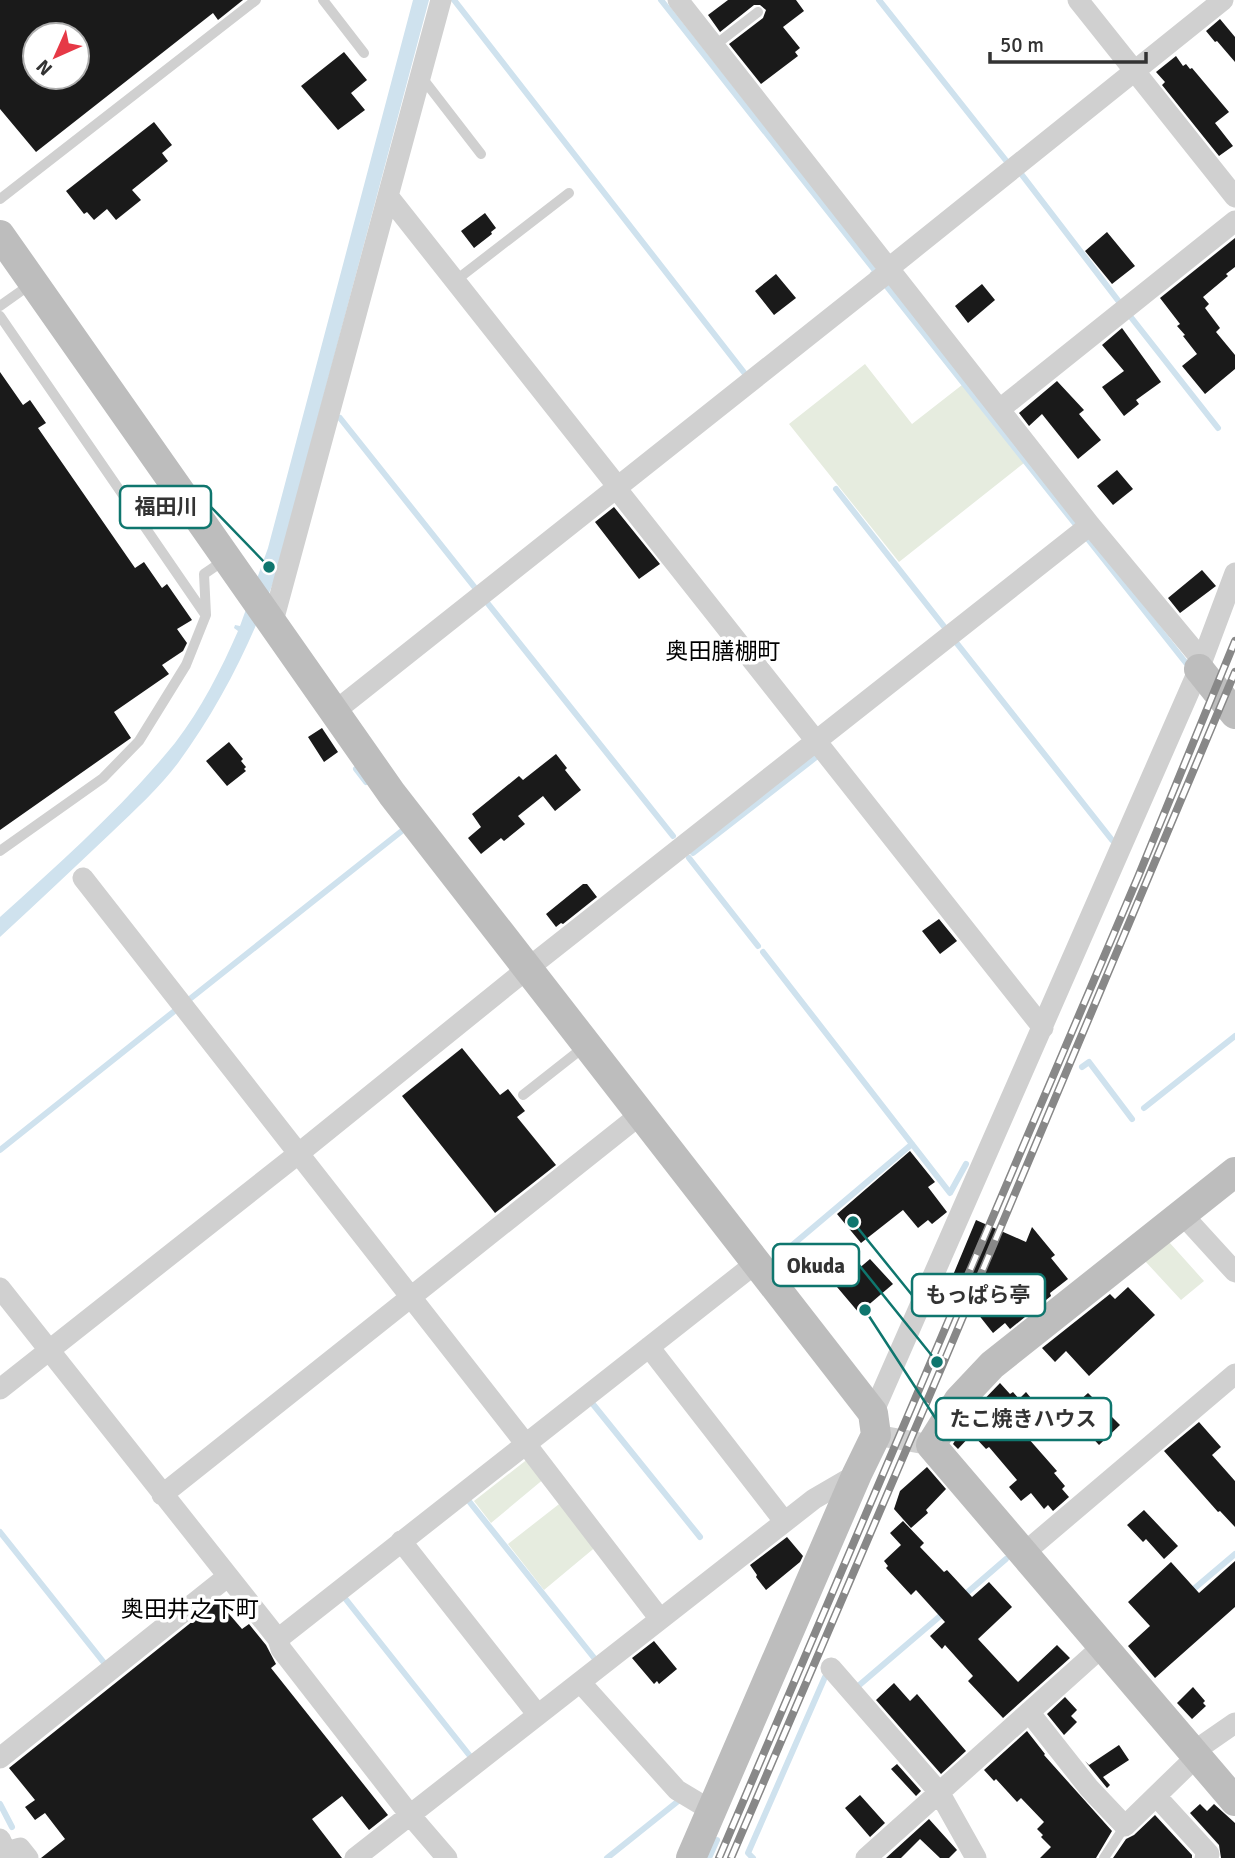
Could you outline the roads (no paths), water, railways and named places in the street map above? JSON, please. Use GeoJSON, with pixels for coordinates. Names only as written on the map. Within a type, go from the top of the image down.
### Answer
{"type":"FeatureCollection","features":[{"type":"Feature","properties":{"kind":"street"},"geometry":{"type":"LineString","coordinates":[[271,623],[441,0]]}},
{"type":"Feature","properties":{"kind":"street"},"geometry":{"type":"LineString","coordinates":[[678,0],[1201,665],[1235,714]]}},
{"type":"Feature","properties":{"kind":"street"},"geometry":{"type":"LineString","coordinates":[[1077,0],[1235,197]]}},
{"type":"Feature","properties":{"kind":"street"},"geometry":{"type":"LineString","coordinates":[[334,712],[1223,0]]}},
{"type":"Feature","properties":{"kind":"street"},"geometry":{"type":"LineString","coordinates":[[388,195],[1043,1028]]}},
{"type":"Feature","properties":{"kind":"street"},"geometry":{"type":"LineString","coordinates":[[1000,410],[1235,221]]}},
{"type":"Feature","properties":{"kind":"street"},"geometry":{"type":"LineString","coordinates":[[0,235],[392,794],[756,1264],[874,1424],[931,1445],[1235,1801]]}},
{"type":"Feature","properties":{"kind":"street"},"geometry":{"type":"LineString","coordinates":[[0,1389],[815,740],[1090,525]]}},
{"type":"Feature","properties":{"kind":"street"},"geometry":{"type":"LineString","coordinates":[[691,1858],[857,1474],[874,1424],[1043,1028],[1201,665],[1235,573]]}},
{"type":"Feature","properties":{"kind":"street"},"geometry":{"type":"LineString","coordinates":[[83,878],[660,1619]]}},
{"type":"Feature","properties":{"kind":"street"},"geometry":{"type":"LineString","coordinates":[[162,1495],[640,1114]]}},
{"type":"Feature","properties":{"kind":"street"},"geometry":{"type":"LineString","coordinates":[[931,1445],[960,1400],[992,1365],[1235,1172]]}},
{"type":"Feature","properties":{"kind":"street"},"geometry":{"type":"LineString","coordinates":[[1182,1214],[1235,1272]]}},
{"type":"Feature","properties":{"kind":"street"},"geometry":{"type":"LineString","coordinates":[[278,1639],[756,1264]]}},
{"type":"Feature","properties":{"kind":"street"},"geometry":{"type":"LineString","coordinates":[[0,1288],[278,1639],[281,1648],[410,1815],[447,1858]]}},
{"type":"Feature","properties":{"kind":"street"},"geometry":{"type":"LineString","coordinates":[[649,1347],[784,1521]]}},
{"type":"Feature","properties":{"kind":"street"},"geometry":{"type":"LineString","coordinates":[[1024,1553],[1235,1374]]}},
{"type":"Feature","properties":{"kind":"street"},"geometry":{"type":"LineString","coordinates":[[355,1858],[784,1521],[814,1499],[857,1474]]}},
{"type":"Feature","properties":{"kind":"street"},"geometry":{"type":"LineString","coordinates":[[401,1541],[538,1715]]}},
{"type":"Feature","properties":{"kind":"street"},"geometry":{"type":"LineString","coordinates":[[0,1758],[227,1577]]}},
{"type":"Feature","properties":{"kind":"street"},"geometry":{"type":"LineString","coordinates":[[866,1858],[1103,1646]]}},
{"type":"Feature","properties":{"kind":"street"},"geometry":{"type":"LineString","coordinates":[[831,1668],[939,1792],[976,1858]]}},
{"type":"Feature","properties":{"kind":"street"},"geometry":{"type":"LineString","coordinates":[[580,1682],[677,1790],[712,1811]]}},
{"type":"Feature","properties":{"kind":"street"},"geometry":{"type":"LineString","coordinates":[[1030,1712],[1089,1788],[1125,1826],[1195,1754],[1235,1723]]}},
{"type":"Feature","properties":{"kind":"street"},"geometry":{"type":"LineString","coordinates":[[1156,1796],[1209,1854],[1205,1858]]}},
{"type":"Feature","properties":{"kind":"street"},"geometry":{"type":"LineString","coordinates":[[3,1850],[20,1847],[28,1858]]}},
{"type":"Feature","properties":{"kind":"lane"},"geometry":{"type":"LineString","coordinates":[[0,199],[256,0]]}},
{"type":"Feature","properties":{"kind":"lane"},"geometry":{"type":"LineString","coordinates":[[323,0],[363,53]]}},
{"type":"Feature","properties":{"kind":"lane"},"geometry":{"type":"LineString","coordinates":[[714,46],[758,12]]}},
{"type":"Feature","properties":{"kind":"lane"},"geometry":{"type":"LineString","coordinates":[[421,75],[481,154]]}},
{"type":"Feature","properties":{"kind":"lane"},"geometry":{"type":"LineString","coordinates":[[455,281],[569,193]]}},
{"type":"Feature","properties":{"kind":"lane"},"geometry":{"type":"LineString","coordinates":[[0,306],[33,283]]}},
{"type":"Feature","properties":{"kind":"lane"},"geometry":{"type":"LineString","coordinates":[[0,316],[206,615]]}},
{"type":"Feature","properties":{"kind":"lane"},"geometry":{"type":"LineString","coordinates":[[0,851],[103,778],[139,741],[186,665],[206,615],[204,574],[226,559]]}},
{"type":"Feature","properties":{"kind":"lane"},"geometry":{"type":"LineString","coordinates":[[523,1095],[587,1045]]}},
{"type":"Feature","properties":{"kind":"lane"},"geometry":{"type":"LineString","coordinates":[[1104,1858],[1125,1826]]}},
{"type":"Feature","properties":{"kind":"water"},"geometry":{"type":"Polygon","coordinates":[[[413,0],[429,0],[276,575],[256,624],[208,719],[171,772],[0,937],[0,917],[113,812],[175,743],[210,689],[238,631],[234,628],[235,625],[240,626],[268,548],[413,0]]]}},
{"type":"Feature","properties":{"kind":"waterway"},"geometry":{"type":"LineString","coordinates":[[454,0],[746,375]]}},
{"type":"Feature","properties":{"kind":"waterway"},"geometry":{"type":"LineString","coordinates":[[661,0],[876,272],[873,274]]}},
{"type":"Feature","properties":{"kind":"waterway"},"geometry":{"type":"LineString","coordinates":[[879,0],[1008,163]]}},
{"type":"Feature","properties":{"kind":"waterway"},"geometry":{"type":"LineString","coordinates":[[1022,175],[1120,303]]}},
{"type":"Feature","properties":{"kind":"waterway"},"geometry":{"type":"LineString","coordinates":[[884,283],[1076,525]]}},
{"type":"Feature","properties":{"kind":"waterway"},"geometry":{"type":"LineString","coordinates":[[1130,316],[1218,428]]}},
{"type":"Feature","properties":{"kind":"waterway"},"geometry":{"type":"LineString","coordinates":[[340,418],[476,589]]}},
{"type":"Feature","properties":{"kind":"waterway"},"geometry":{"type":"LineString","coordinates":[[836,489],[946,629]]}},
{"type":"Feature","properties":{"kind":"waterway"},"geometry":{"type":"LineString","coordinates":[[1087,538],[1186,663]]}},
{"type":"Feature","properties":{"kind":"waterway"},"geometry":{"type":"LineString","coordinates":[[485,600],[673,836]]}},
{"type":"Feature","properties":{"kind":"waterway"},"geometry":{"type":"LineString","coordinates":[[955,641],[1112,840]]}},
{"type":"Feature","properties":{"kind":"waterway"},"geometry":{"type":"LineString","coordinates":[[693,853],[820,754]]}},
{"type":"Feature","properties":{"kind":"waterway"},"geometry":{"type":"LineString","coordinates":[[356,769],[366,782]]}},
{"type":"Feature","properties":{"kind":"waterway"},"geometry":{"type":"LineString","coordinates":[[186,1002],[403,830]]}},
{"type":"Feature","properties":{"kind":"waterway"},"geometry":{"type":"LineString","coordinates":[[689,858],[758,946]]}},
{"type":"Feature","properties":{"kind":"waterway"},"geometry":{"type":"LineString","coordinates":[[763,952],[950,1193],[966,1164]]}},
{"type":"Feature","properties":{"kind":"waterway"},"geometry":{"type":"LineString","coordinates":[[0,1150],[177,1009]]}},
{"type":"Feature","properties":{"kind":"waterway"},"geometry":{"type":"LineString","coordinates":[[1144,1108],[1235,1036]]}},
{"type":"Feature","properties":{"kind":"waterway"},"geometry":{"type":"LineString","coordinates":[[1082,1067],[1089,1062],[1132,1119]]}},
{"type":"Feature","properties":{"kind":"waterway"},"geometry":{"type":"LineString","coordinates":[[777,1258],[912,1144]]}},
{"type":"Feature","properties":{"kind":"waterway"},"geometry":{"type":"LineString","coordinates":[[592,1403],[700,1537]]}},
{"type":"Feature","properties":{"kind":"waterway"},"geometry":{"type":"LineString","coordinates":[[468,1500],[595,1659]]}},
{"type":"Feature","properties":{"kind":"waterway"},"geometry":{"type":"LineString","coordinates":[[0,1532],[105,1664]]}},
{"type":"Feature","properties":{"kind":"waterway"},"geometry":{"type":"LineString","coordinates":[[1189,1593],[1235,1554]]}},
{"type":"Feature","properties":{"kind":"waterway"},"geometry":{"type":"LineString","coordinates":[[962,1597],[1006,1559]]}},
{"type":"Feature","properties":{"kind":"waterway"},"geometry":{"type":"LineString","coordinates":[[344,1597],[470,1756]]}},
{"type":"Feature","properties":{"kind":"waterway"},"geometry":{"type":"LineString","coordinates":[[854,1684],[857,1687],[946,1611]]}},
{"type":"Feature","properties":{"kind":"waterway"},"geometry":{"type":"LineString","coordinates":[[753,1858],[748,1853],[825,1677]]}},
{"type":"Feature","properties":{"kind":"waterway"},"geometry":{"type":"LineString","coordinates":[[607,1858],[682,1798]]}},
{"type":"Feature","properties":{"kind":"waterway"},"geometry":{"type":"LineString","coordinates":[[0,1804],[12,1827]]}},
{"type":"Feature","properties":{"kind":"waterway"},"geometry":{"type":"LineString","coordinates":[[709,1858],[717,1840]]}},
{"type":"Feature","properties":{"kind":"railway"},"geometry":{"type":"LineString","coordinates":[[719,1858],[1138,877],[1235,641]]}},
{"type":"Feature","properties":{"kind":"railway"},"geometry":{"type":"LineString","coordinates":[[731,1858],[1235,672]]}},
{"type":"Feature","properties":{"kind":"place","name":"福田川"},"geometry":{"type":"Point","coordinates":[269,567]}},
{"type":"Feature","properties":{"kind":"place","name":"もっぱら亭"},"geometry":{"type":"Point","coordinates":[853,1222]}},
{"type":"Feature","properties":{"kind":"place","name":"たこ焼きハウス"},"geometry":{"type":"Point","coordinates":[865,1310]}},
{"type":"Feature","properties":{"kind":"place","name":"Okuda"},"geometry":{"type":"Point","coordinates":[937,1362]}},
{"type":"Feature","properties":{"kind":"district","name":"奥田膳棚町"},"geometry":{"type":"Point","coordinates":[723,651]}},
{"type":"Feature","properties":{"kind":"district","name":"奥田井之下町"},"geometry":{"type":"Point","coordinates":[190,1609]}}]}
